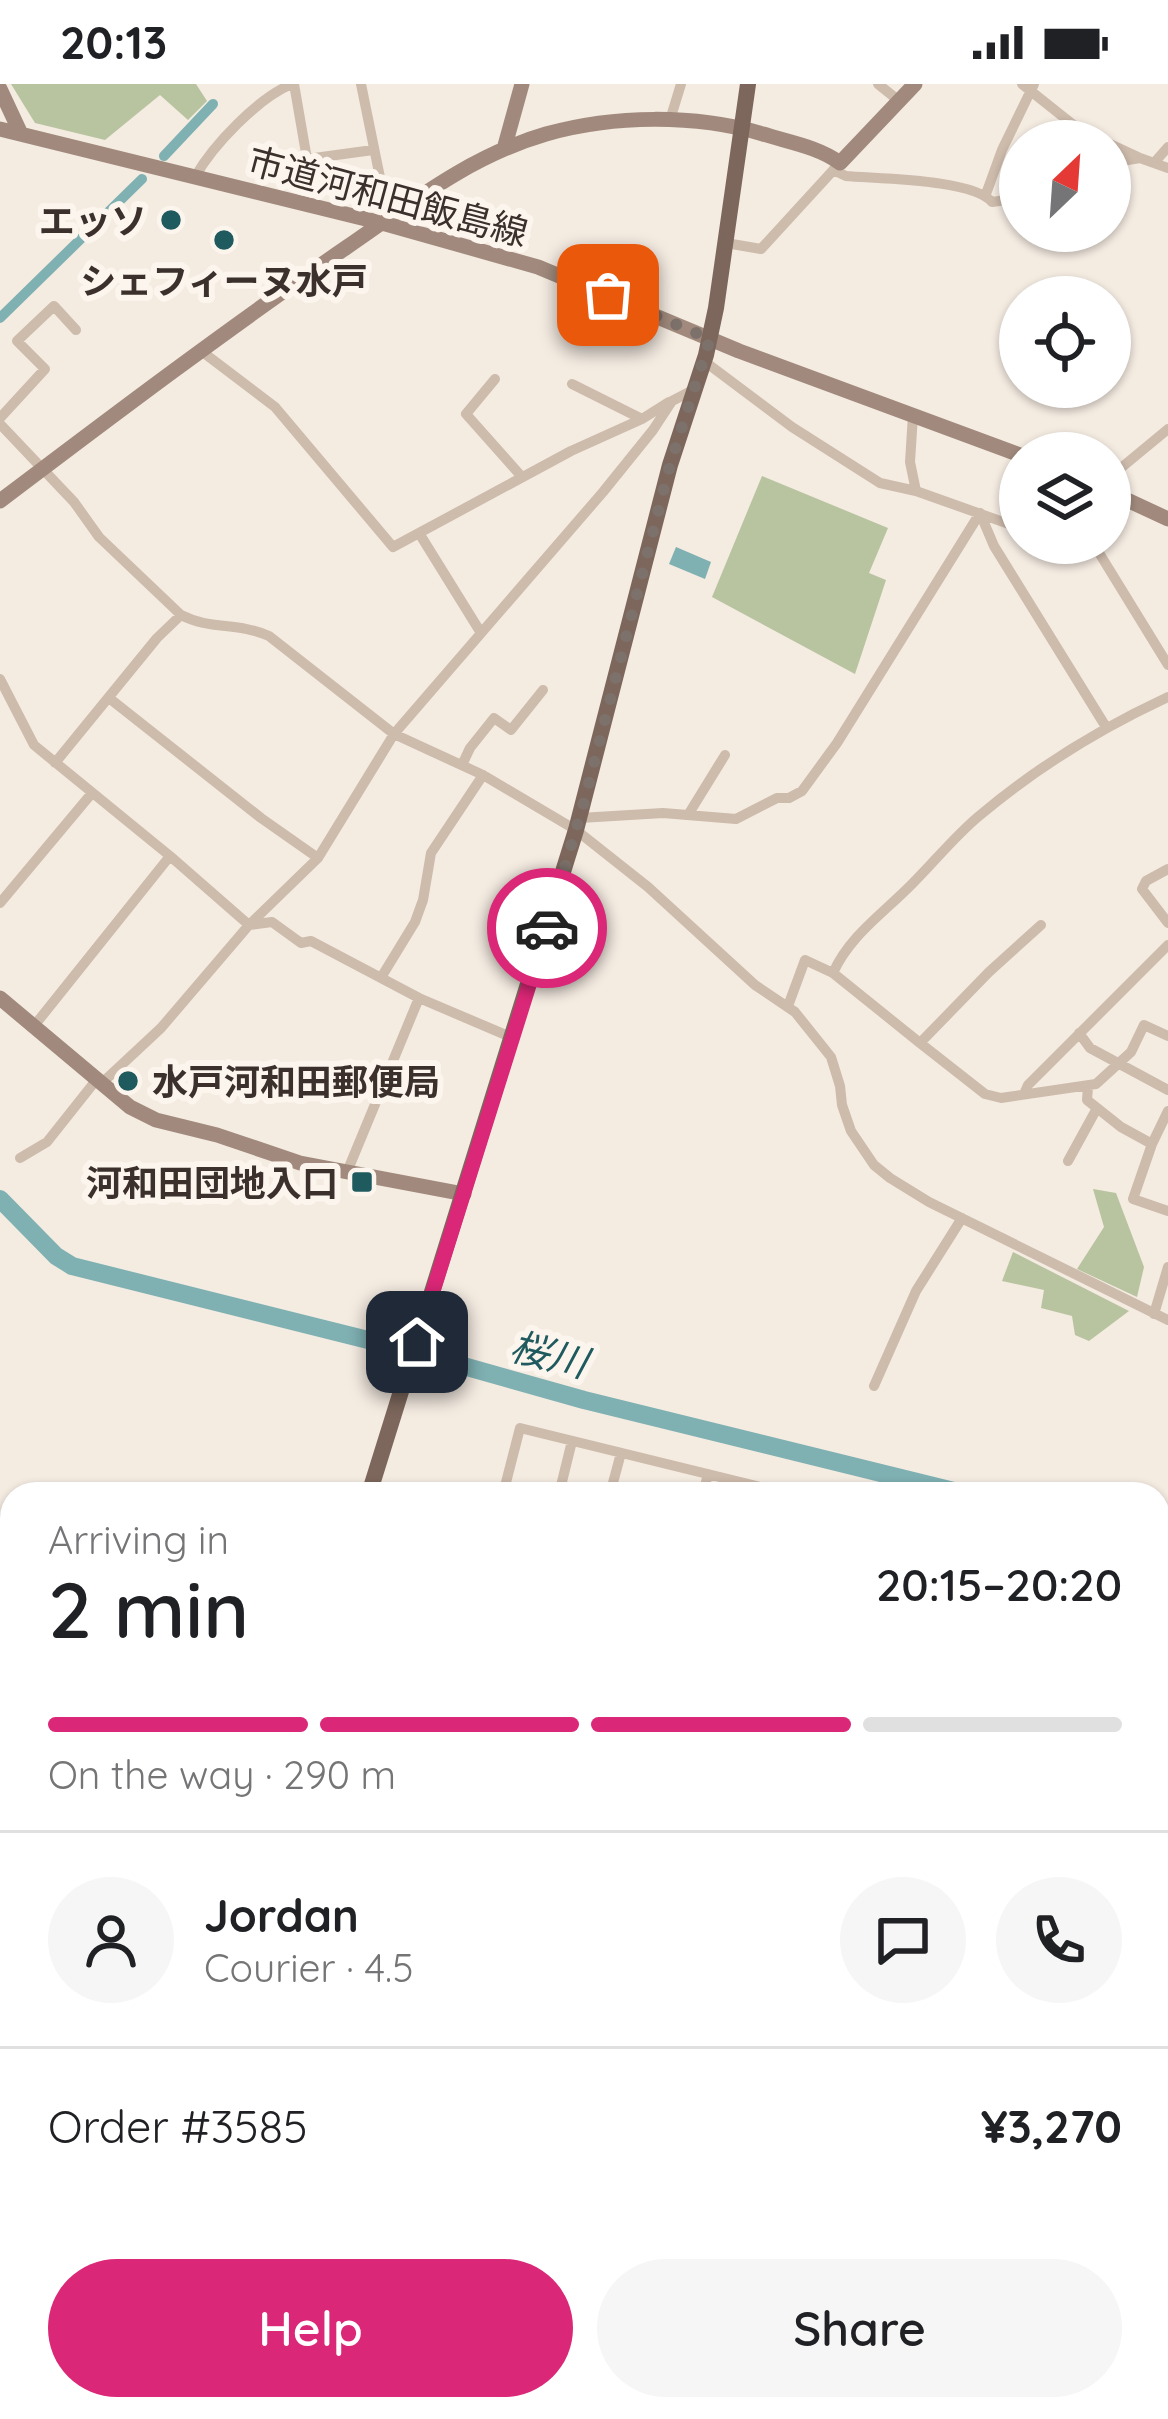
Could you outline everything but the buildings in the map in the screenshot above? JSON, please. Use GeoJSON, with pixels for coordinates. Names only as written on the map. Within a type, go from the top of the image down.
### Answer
{"type":"FeatureCollection","features":[{"type":"Feature","properties":{"kind":"main road"},"geometry":{"type":"LineString","coordinates":[[373,1482],[578,824],[670,465],[710,339],[748,84]]}},
{"type":"Feature","properties":{"kind":"street"},"geometry":{"type":"LineString","coordinates":[[195,177],[204,161],[262,102],[293,84],[307,159],[373,150]]}},
{"type":"Feature","properties":{"kind":"street"},"geometry":{"type":"LineString","coordinates":[[361,84],[386,207],[382,223]]}},
{"type":"Feature","properties":{"kind":"street"},"geometry":{"type":"LineString","coordinates":[[670,120],[681,84]]}},
{"type":"Feature","properties":{"kind":"street"},"geometry":{"type":"LineString","coordinates":[[878,84],[898,100]]}},
{"type":"Feature","properties":{"kind":"street"},"geometry":{"type":"LineString","coordinates":[[726,243],[761,249],[915,84]]}},
{"type":"Feature","properties":{"kind":"street"},"geometry":{"type":"LineString","coordinates":[[504,149],[516,86]]}},
{"type":"Feature","properties":{"kind":"street"},"geometry":{"type":"LineString","coordinates":[[986,194],[1029,87],[1069,120]]}},
{"type":"Feature","properties":{"kind":"street"},"geometry":{"type":"LineString","coordinates":[[0,89],[21,134]]}},
{"type":"Feature","properties":{"kind":"street"},"geometry":{"type":"LineString","coordinates":[[0,501],[200,350],[382,223],[470,164],[545,134],[581,126],[670,120],[744,129],[825,154],[846,176],[962,186],[999,201]]}},
{"type":"Feature","properties":{"kind":"street","name":"市道河和田飯島線"},"geometry":{"type":"LineString","coordinates":[[0,129],[538,266],[710,339],[999,447]]}},
{"type":"Feature","properties":{"kind":"street"},"geometry":{"type":"LineString","coordinates":[[1154,163],[1168,147]]}},
{"type":"Feature","properties":{"kind":"street"},"geometry":{"type":"LineString","coordinates":[[1131,153],[1168,168]]}},
{"type":"Feature","properties":{"kind":"street"},"geometry":{"type":"LineString","coordinates":[[1131,160],[1141,158]]}},
{"type":"Feature","properties":{"kind":"street"},"geometry":{"type":"LineString","coordinates":[[76,330],[54,306],[17,341],[45,369],[0,421],[100,537],[181,614],[195,622],[250,628],[269,636],[394,734],[578,824],[808,1027],[831,1058],[845,1117],[874,1165],[908,1190],[1168,1320]]}},
{"type":"Feature","properties":{"kind":"street"},"geometry":{"type":"LineString","coordinates":[[200,350],[275,406],[393,547],[695,389]]}},
{"type":"Feature","properties":{"kind":"street"},"geometry":{"type":"LineString","coordinates":[[704,361],[792,427],[880,483],[999,520]]}},
{"type":"Feature","properties":{"kind":"street"},"geometry":{"type":"LineString","coordinates":[[495,379],[466,414],[522,477]]}},
{"type":"Feature","properties":{"kind":"street"},"geometry":{"type":"LineString","coordinates":[[572,384],[642,419]]}},
{"type":"Feature","properties":{"kind":"street"},"geometry":{"type":"LineString","coordinates":[[20,1158],[47,1142],[99,1081],[161,1028],[249,926],[318,858],[394,734],[603,492],[671,401]]}},
{"type":"Feature","properties":{"kind":"street"},"geometry":{"type":"LineString","coordinates":[[913,415],[910,462],[916,491]]}},
{"type":"Feature","properties":{"kind":"street"},"geometry":{"type":"LineString","coordinates":[[1131,460],[1168,429]]}},
{"type":"Feature","properties":{"kind":"street"},"geometry":{"type":"LineString","coordinates":[[1131,502],[1168,519]]}},
{"type":"Feature","properties":{"kind":"street"},"geometry":{"type":"LineString","coordinates":[[980,513],[994,546],[1106,727]]}},
{"type":"Feature","properties":{"kind":"street"},"geometry":{"type":"LineString","coordinates":[[578,824],[663,813],[736,819],[802,790],[837,743],[980,513]]}},
{"type":"Feature","properties":{"kind":"street"},"geometry":{"type":"LineString","coordinates":[[419,533],[481,633]]}},
{"type":"Feature","properties":{"kind":"street"},"geometry":{"type":"LineString","coordinates":[[1106,564],[1168,665]]}},
{"type":"Feature","properties":{"kind":"street"},"geometry":{"type":"LineString","coordinates":[[55,763],[181,614]]}},
{"type":"Feature","properties":{"kind":"street"},"geometry":{"type":"LineString","coordinates":[[0,679],[34,745],[249,926]]}},
{"type":"Feature","properties":{"kind":"street"},"geometry":{"type":"LineString","coordinates":[[462,765],[494,718],[511,730],[543,690]]}},
{"type":"Feature","properties":{"kind":"street"},"geometry":{"type":"LineString","coordinates":[[833,973],[870,923],[979,816],[1064,751],[1168,697]]}},
{"type":"Feature","properties":{"kind":"street"},"geometry":{"type":"LineString","coordinates":[[109,698],[318,858]]}},
{"type":"Feature","properties":{"kind":"street"},"geometry":{"type":"LineString","coordinates":[[688,815],[725,755]]}},
{"type":"Feature","properties":{"kind":"street"},"geometry":{"type":"LineString","coordinates":[[382,976],[415,922],[430,853],[483,775]]}},
{"type":"Feature","properties":{"kind":"street"},"geometry":{"type":"LineString","coordinates":[[0,903],[92,793]]}},
{"type":"Feature","properties":{"kind":"street"},"geometry":{"type":"LineString","coordinates":[[34,1026],[170,856]]}},
{"type":"Feature","properties":{"kind":"street"},"geometry":{"type":"LineString","coordinates":[[1168,869],[1146,881],[1142,890],[1168,923]]}},
{"type":"Feature","properties":{"kind":"street"},"geometry":{"type":"LineString","coordinates":[[249,926],[272,922],[302,944],[311,941],[419,998],[513,1038]]}},
{"type":"Feature","properties":{"kind":"street"},"geometry":{"type":"LineString","coordinates":[[920,1043],[1041,926]]}},
{"type":"Feature","properties":{"kind":"street"},"geometry":{"type":"LineString","coordinates":[[1024,1094],[1168,945]]}},
{"type":"Feature","properties":{"kind":"street"},"geometry":{"type":"LineString","coordinates":[[788,1006],[806,960],[833,973],[985,1094],[1001,1098],[1088,1087],[1130,1052],[1144,1024],[1168,1036]]}},
{"type":"Feature","properties":{"kind":"street"},"geometry":{"type":"LineString","coordinates":[[0,998],[138,1112],[155,1120],[217,1135],[287,1160],[464,1194]]}},
{"type":"Feature","properties":{"kind":"street"},"geometry":{"type":"LineString","coordinates":[[347,1172],[419,998]]}},
{"type":"Feature","properties":{"kind":"street"},"geometry":{"type":"LineString","coordinates":[[1079,1033],[1090,1048],[1168,1090]]}},
{"type":"Feature","properties":{"kind":"street"},"geometry":{"type":"LineString","coordinates":[[1088,1087],[1087,1100],[1096,1110],[1153,1144]]}},
{"type":"Feature","properties":{"kind":"street"},"geometry":{"type":"LineString","coordinates":[[1067,1161],[1096,1110]]}},
{"type":"Feature","properties":{"kind":"street"},"geometry":{"type":"LineString","coordinates":[[1168,1111],[1133,1199],[1168,1211]]}},
{"type":"Feature","properties":{"kind":"street"},"geometry":{"type":"LineString","coordinates":[[874,1386],[916,1291],[962,1218]]}},
{"type":"Feature","properties":{"kind":"street"},"geometry":{"type":"LineString","coordinates":[[1154,1314],[1168,1267]]}},
{"type":"Feature","properties":{"kind":"street"},"geometry":{"type":"LineString","coordinates":[[506,1482],[520,1428],[726,1482]]}},
{"type":"Feature","properties":{"kind":"street"},"geometry":{"type":"LineString","coordinates":[[562,1482],[572,1441]]}},
{"type":"Feature","properties":{"kind":"street"},"geometry":{"type":"LineString","coordinates":[[613,1482],[621,1453]]}},
{"type":"Feature","properties":{"kind":"street"},"geometry":{"type":"LineString","coordinates":[[706,1482],[708,1474]]}},
{"type":"Feature","properties":{"kind":"green space"},"geometry":{"type":"Polygon","coordinates":[[[11,84],[196,84],[207,101],[188,120],[160,95],[105,140],[35,123],[11,84]]]}},
{"type":"Feature","properties":{"kind":"green space"},"geometry":{"type":"Polygon","coordinates":[[[762,476],[888,528],[869,573],[886,580],[855,674],[712,597],[762,476]]]}},
{"type":"Feature","properties":{"kind":"green space"},"geometry":{"type":"Polygon","coordinates":[[[1093,1189],[1116,1193],[1144,1267],[1137,1297],[1077,1269],[1104,1227],[1093,1189]]]}},
{"type":"Feature","properties":{"kind":"green space"},"geometry":{"type":"Polygon","coordinates":[[[1013,1252],[1129,1311],[1089,1341],[1075,1335],[1072,1316],[1041,1308],[1044,1290],[1002,1281],[1013,1252]]]}},
{"type":"Feature","properties":{"kind":"water"},"geometry":{"type":"Polygon","coordinates":[[[676,547],[711,562],[705,579],[669,564],[676,547]]]}},
{"type":"Feature","properties":{"kind":"waterway"},"geometry":{"type":"LineString","coordinates":[[164,156],[213,104]]}},
{"type":"Feature","properties":{"kind":"waterway"},"geometry":{"type":"LineString","coordinates":[[0,318],[142,179]]}},
{"type":"Feature","properties":{"kind":"waterway","name":"桜川"},"geometry":{"type":"LineString","coordinates":[[0,1199],[72,1266],[917,1482]]}},
{"type":"Feature","properties":{"kind":"way so far"},"geometry":{"type":"LineString","coordinates":[[547,928],[670,465],[710,339],[608,295]]}},
{"type":"Feature","properties":{"kind":"place","name":"エッソ"},"geometry":{"type":"Point","coordinates":[171,220]}},
{"type":"Feature","properties":{"kind":"place","name":"シェフィーヌ水戸"},"geometry":{"type":"Point","coordinates":[224,240]}},
{"type":"Feature","properties":{"kind":"place","name":"水戸河和田郵便局"},"geometry":{"type":"Point","coordinates":[128,1081]}},
{"type":"Feature","properties":{"kind":"place","name":"河和田団地入口"},"geometry":{"type":"Point","coordinates":[362,1182]}},
{"type":"Feature","properties":{"kind":"route"},"geometry":{"type":"LineString","coordinates":[[417,1342],[547,928]]}}]}
